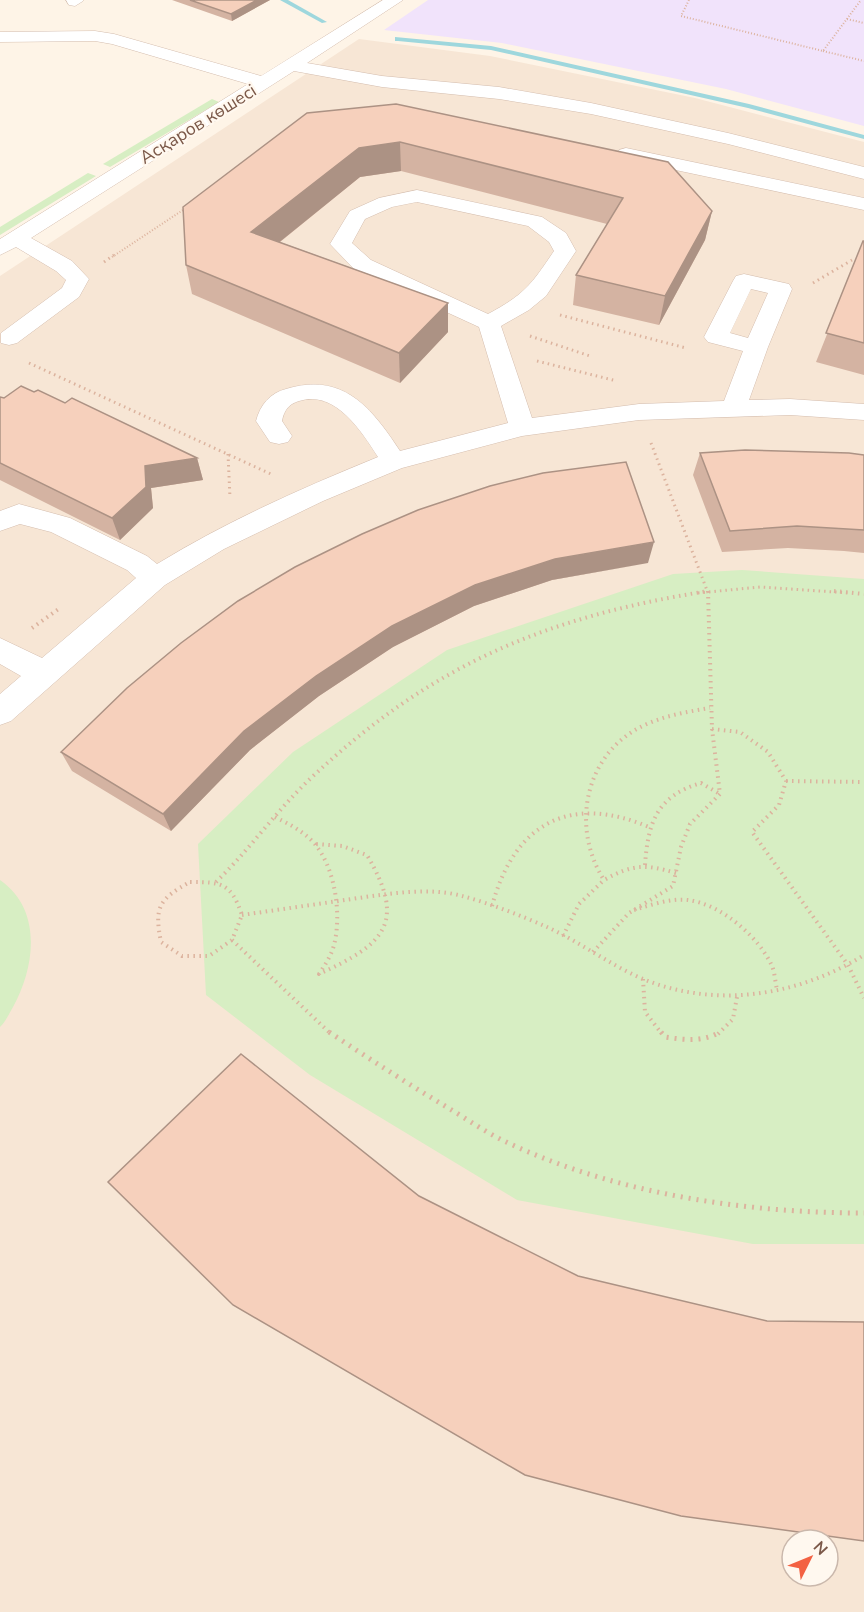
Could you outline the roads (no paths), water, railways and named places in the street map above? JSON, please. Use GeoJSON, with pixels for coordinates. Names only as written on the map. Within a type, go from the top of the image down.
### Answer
{"type":"FeatureCollection","features":[{"type":"Feature","properties":{"kind":"street","name":"Асқаров көшесі"},"geometry":{"type":"LineString","coordinates":[[8,243],[395,0]]}},
{"type":"Feature","properties":{"kind":"street"},"geometry":{"type":"LineString","coordinates":[[0,37],[95,36],[114,39],[263,83]]}},
{"type":"Feature","properties":{"kind":"street"},"geometry":{"type":"LineString","coordinates":[[291,65],[325,73],[413,86],[496,93],[601,110],[722,135],[864,174]]}},
{"type":"Feature","properties":{"kind":"street"},"geometry":{"type":"LineString","coordinates":[[757,181],[764,147]]}},
{"type":"Feature","properties":{"kind":"street"},"geometry":{"type":"LineString","coordinates":[[610,151],[864,204]]}},
{"type":"Feature","properties":{"kind":"street"},"geometry":{"type":"LineString","coordinates":[[489,323],[521,305],[538,291],[565,251],[558,238],[535,221],[417,196],[386,202],[357,215],[340,244],[363,265],[489,323],[522,428]]}},
{"type":"Feature","properties":{"kind":"street"},"geometry":{"type":"LineString","coordinates":[[8,243],[64,266],[78,279],[71,292],[9,338]]}},
{"type":"Feature","properties":{"kind":"street"},"geometry":{"type":"LineString","coordinates":[[734,408],[756,347]]}},
{"type":"Feature","properties":{"kind":"street"},"geometry":{"type":"LineString","coordinates":[[279,436],[269,421],[270,410],[280,400],[305,390],[323,391],[347,401],[394,461]]}},
{"type":"Feature","properties":{"kind":"street"},"geometry":{"type":"LineString","coordinates":[[0,712],[155,578],[214,542],[314,494],[394,461],[522,428],[639,412],[790,407],[864,412]]}},
{"type":"Feature","properties":{"kind":"street"},"geometry":{"type":"LineString","coordinates":[[0,521],[19,514],[60,525],[137,563],[155,578]]}},
{"type":"Feature","properties":{"kind":"street"},"geometry":{"type":"LineString","coordinates":[[0,650],[43,674]]}},
{"type":"Feature","properties":{"kind":"waterway"},"geometry":{"type":"LineString","coordinates":[[283,0],[324,22]]}},
{"type":"Feature","properties":{"kind":"waterway"},"geometry":{"type":"LineString","coordinates":[[398,39],[491,48],[749,106],[864,137]]}}]}
